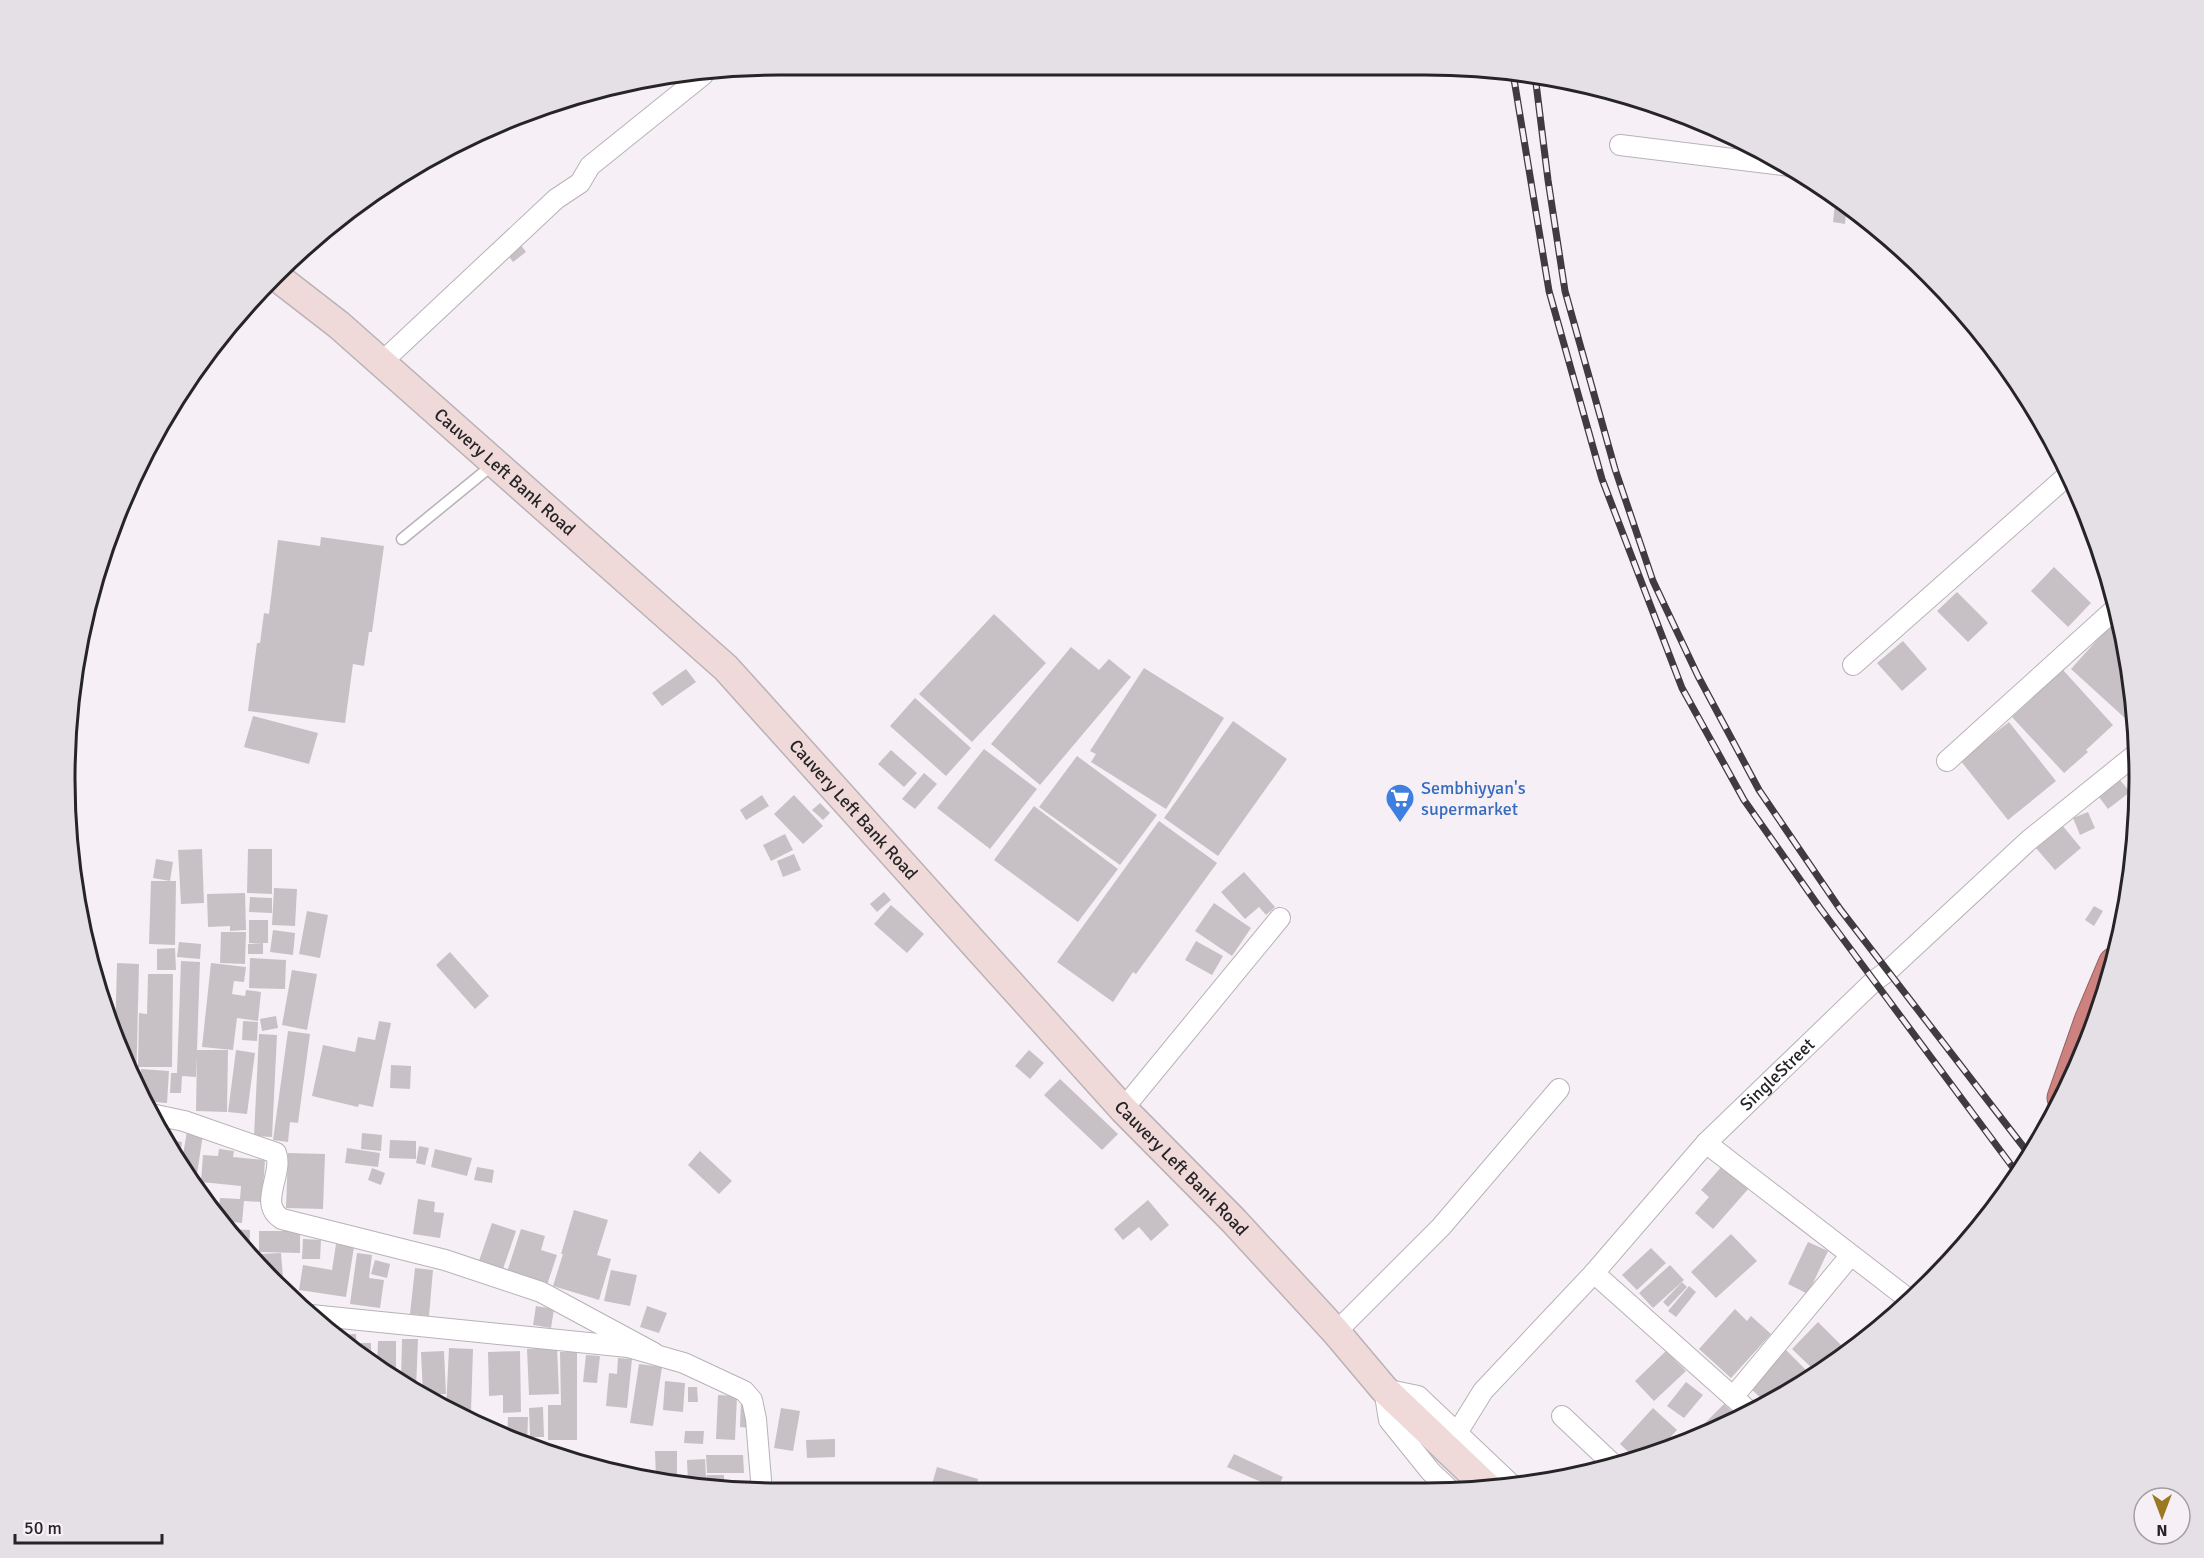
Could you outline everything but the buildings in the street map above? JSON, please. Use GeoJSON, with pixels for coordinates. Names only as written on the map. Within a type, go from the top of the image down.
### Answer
{"type":"FeatureCollection","features":[{"type":"Feature","properties":{"kind":"main road","name":"Cauvery Left Bank Road"},"geometry":{"type":"LineString","coordinates":[[282,281],[382,362],[485,471],[726,668],[1124,1109],[1234,1221],[1336,1332],[1384,1389],[1480,1480]]}},
{"type":"Feature","properties":{"kind":"street"},"geometry":{"type":"LineString","coordinates":[[382,362],[556,199],[580,183],[590,166],[697,80]]}},
{"type":"Feature","properties":{"kind":"street"},"geometry":{"type":"LineString","coordinates":[[1620,145],[1765,163]]}},
{"type":"Feature","properties":{"kind":"street"},"geometry":{"type":"LineString","coordinates":[[1853,665],[2062,481]]}},
{"type":"Feature","properties":{"kind":"street"},"geometry":{"type":"LineString","coordinates":[[1947,761],[2109,615]]}},
{"type":"Feature","properties":{"kind":"street","name":"SingleStreet"},"geometry":{"type":"LineString","coordinates":[[1457,1433],[1483,1391],[1594,1273],[1706,1143],[1874,981],[1888,971],[2028,841],[2128,760]]}},
{"type":"Feature","properties":{"kind":"street"},"geometry":{"type":"LineString","coordinates":[[1124,1109],[1280,918]]}},
{"type":"Feature","properties":{"kind":"street"},"geometry":{"type":"LineString","coordinates":[[1336,1332],[1441,1227],[1559,1089]]}},
{"type":"Feature","properties":{"kind":"street"},"geometry":{"type":"LineString","coordinates":[[161,1116],[184,1120],[276,1153],[278,1161],[271,1206],[276,1216],[282,1219],[445,1260],[541,1292],[654,1353]]}},
{"type":"Feature","properties":{"kind":"street"},"geometry":{"type":"LineString","coordinates":[[1706,1143],[1903,1295]]}},
{"type":"Feature","properties":{"kind":"street"},"geometry":{"type":"LineString","coordinates":[[1733,1397],[1851,1255]]}},
{"type":"Feature","properties":{"kind":"street"},"geometry":{"type":"LineString","coordinates":[[1594,1273],[1743,1406]]}},
{"type":"Feature","properties":{"kind":"street"},"geometry":{"type":"LineString","coordinates":[[325,1316],[628,1347],[684,1363],[744,1391],[751,1397],[756,1419],[761,1482]]}},
{"type":"Feature","properties":{"kind":"street"},"geometry":{"type":"LineString","coordinates":[[1429,1480],[1389,1420],[1384,1389],[1418,1396],[1505,1478]]}},
{"type":"Feature","properties":{"kind":"street"},"geometry":{"type":"LineString","coordinates":[[1562,1416],[1607,1459]]}},
{"type":"Feature","properties":{"kind":"lane"},"geometry":{"type":"LineString","coordinates":[[402,539],[485,471]]}},
{"type":"Feature","properties":{"kind":"railway"},"geometry":{"type":"LineString","coordinates":[[1514,81],[1549,291],[1602,479],[1682,688],[1744,800],[1820,908],[2012,1167]]}},
{"type":"Feature","properties":{"kind":"railway"},"geometry":{"type":"LineString","coordinates":[[1536,84],[1565,291],[1615,469],[1653,581],[1698,676],[1759,790],[1840,909],[2024,1148]]}},
{"type":"Feature","properties":{"kind":"place","name":"Sembhiyyan's supermarket"},"geometry":{"type":"Point","coordinates":[1400,824]}}]}
